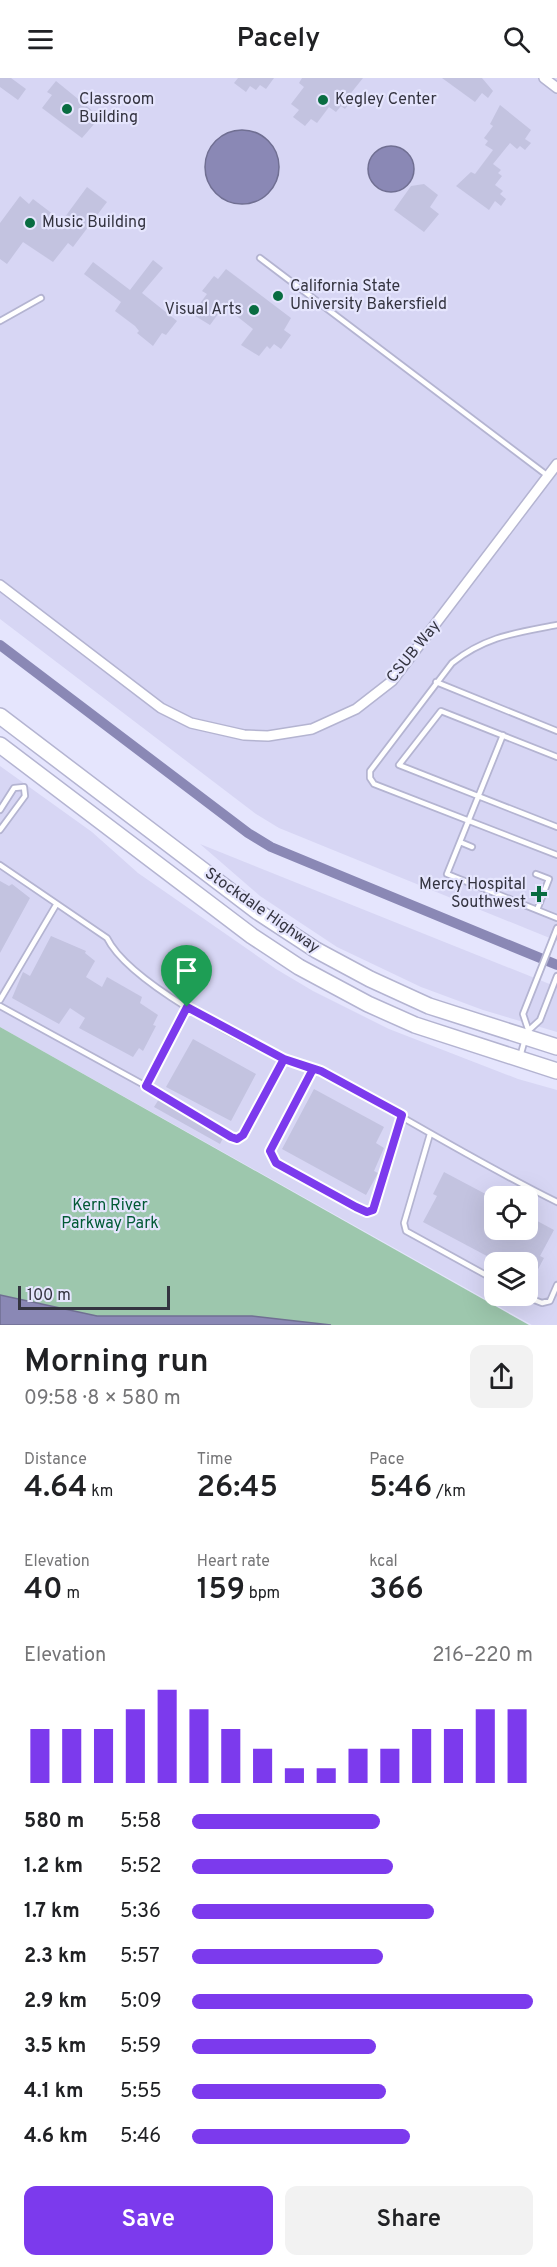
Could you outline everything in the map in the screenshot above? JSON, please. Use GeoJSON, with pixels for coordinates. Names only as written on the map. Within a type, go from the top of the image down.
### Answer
{"type":"FeatureCollection","features":[{"type":"Feature","properties":{"kind":"main road","name":"Stockdale Highway"},"geometry":{"type":"LineString","coordinates":[[0,716],[258,912],[316,950],[370,979],[429,1006],[527,1034],[557,1047]]}},
{"type":"Feature","properties":{"kind":"main road","name":"Stockdale Highway"},"geometry":{"type":"LineString","coordinates":[[0,745],[252,936],[299,967],[389,1014],[465,1043],[557,1071]]}},
{"type":"Feature","properties":{"kind":"street"},"geometry":{"type":"LineString","coordinates":[[546,79],[557,88]]}},
{"type":"Feature","properties":{"kind":"street","name":"CSUB Way"},"geometry":{"type":"LineString","coordinates":[[0,585],[161,708],[191,723],[244,735],[268,736],[312,729],[356,709],[392,681],[557,464]]}},
{"type":"Feature","properties":{"kind":"lane"},"geometry":{"type":"LineString","coordinates":[[260,258],[548,476]]}},
{"type":"Feature","properties":{"kind":"lane"},"geometry":{"type":"LineString","coordinates":[[0,321],[41,298]]}},
{"type":"Feature","properties":{"kind":"lane"},"geometry":{"type":"LineString","coordinates":[[557,625],[495,637],[478,645],[452,663],[370,771],[370,778],[374,784],[557,855]]}},
{"type":"Feature","properties":{"kind":"lane"},"geometry":{"type":"LineString","coordinates":[[436,682],[557,731]]}},
{"type":"Feature","properties":{"kind":"lane"},"geometry":{"type":"LineString","coordinates":[[557,757],[441,711],[399,765],[557,827]]}},
{"type":"Feature","properties":{"kind":"lane"},"geometry":{"type":"LineString","coordinates":[[503,735],[447,874],[557,918]]}},
{"type":"Feature","properties":{"kind":"lane"},"geometry":{"type":"LineString","coordinates":[[0,830],[25,796],[24,787],[35,771]]}},
{"type":"Feature","properties":{"kind":"lane"},"geometry":{"type":"LineString","coordinates":[[0,810],[14,788],[24,787]]}},
{"type":"Feature","properties":{"kind":"lane"},"geometry":{"type":"LineString","coordinates":[[460,842],[472,848]]}},
{"type":"Feature","properties":{"kind":"lane"},"geometry":{"type":"LineString","coordinates":[[0,865],[107,938],[120,956],[165,994],[284,1059],[313,1069],[402,1115],[430,1134],[557,1202]]}},
{"type":"Feature","properties":{"kind":"lane"},"geometry":{"type":"LineString","coordinates":[[536,874],[549,879],[537,910]]}},
{"type":"Feature","properties":{"kind":"lane"},"geometry":{"type":"LineString","coordinates":[[0,1000],[56,905]]}},
{"type":"Feature","properties":{"kind":"lane"},"geometry":{"type":"LineString","coordinates":[[527,1034],[523,1014],[557,928]]}},
{"type":"Feature","properties":{"kind":"lane"},"geometry":{"type":"LineString","coordinates":[[519,1060],[527,1034],[540,1020],[557,976]]}},
{"type":"Feature","properties":{"kind":"lane"},"geometry":{"type":"LineString","coordinates":[[0,1006],[237,1139],[243,1135],[284,1059]]}},
{"type":"Feature","properties":{"kind":"lane"},"geometry":{"type":"LineString","coordinates":[[146,1086],[187,1007]]}},
{"type":"Feature","properties":{"kind":"lane"},"geometry":{"type":"LineString","coordinates":[[313,1069],[270,1151],[271,1158],[276,1163],[367,1212],[376,1204],[402,1115]]}},
{"type":"Feature","properties":{"kind":"lane"},"geometry":{"type":"LineString","coordinates":[[430,1134],[404,1223],[406,1231],[484,1274]]}},
{"type":"Feature","properties":{"kind":"lane"},"geometry":{"type":"LineString","coordinates":[[538,1301],[550,1301],[557,1285]]}},
{"type":"Feature","properties":{"kind":"shaded area","name":"California State University Bakersfield"},"geometry":{"type":"Polygon","coordinates":[[[0,78],[557,78],[557,941],[279,828],[256,814],[0,619],[0,78]]]}},
{"type":"Feature","properties":{"kind":"shaded area"},"geometry":{"type":"Polygon","coordinates":[[[242,130],[256,133],[268,141],[276,153],[279,167],[276,181],[268,193],[256,201],[242,204],[228,201],[216,193],[208,181],[205,167],[208,153],[216,141],[228,133],[242,130]]]}},
{"type":"Feature","properties":{"kind":"shaded area"},"geometry":{"type":"Polygon","coordinates":[[[391,146],[407,153],[414,169],[407,185],[391,192],[375,185],[368,169],[375,153],[391,146]]]}},
{"type":"Feature","properties":{"kind":"shaded area"},"geometry":{"type":"Polygon","coordinates":[[[0,766],[92,832],[138,873],[276,969],[313,991],[389,1029],[518,1079],[557,1090],[557,1325],[532,1325],[498,1306],[538,1306],[538,1252],[484,1252],[484,1298],[0,1027],[0,766]]]}},
{"type":"Feature","properties":{"kind":"shaded area"},"geometry":{"type":"Polygon","coordinates":[[[200,844],[557,987],[557,1032],[483,1010],[421,987],[337,947],[260,896],[200,844]]]}},
{"type":"Feature","properties":{"kind":"shaded area"},"geometry":{"type":"Polygon","coordinates":[[[0,1295],[97,1316],[252,1316],[331,1325],[0,1325],[0,1295]]]}},
{"type":"Feature","properties":{"kind":"green space","name":"Kern River Parkway Park"},"geometry":{"type":"Polygon","coordinates":[[[0,1027],[484,1300],[484,1306],[495,1306],[529,1325],[0,1325],[0,1027]]]}},
{"type":"Feature","properties":{"kind":"building"},"geometry":{"type":"Polygon","coordinates":[[[0,78],[11,78],[26,89],[18,100],[0,87],[0,78]]]}},
{"type":"Feature","properties":{"kind":"building"},"geometry":{"type":"Polygon","coordinates":[[[238,78],[274,78],[266,89],[260,85],[256,90],[250,86],[246,92],[234,83],[238,78]]]}},
{"type":"Feature","properties":{"kind":"building","name":"Kegley Center"},"geometry":{"type":"Polygon","coordinates":[[[302,78],[363,78],[351,93],[355,96],[345,109],[341,106],[336,112],[329,107],[317,123],[311,119],[305,126],[293,117],[299,110],[291,104],[304,87],[299,83],[302,78]]]}},
{"type":"Feature","properties":{"kind":"building"},"geometry":{"type":"Polygon","coordinates":[[[442,78],[482,78],[493,91],[488,98],[482,93],[475,102],[442,78]]]}},
{"type":"Feature","properties":{"kind":"building","name":"Classroom Building"},"geometry":{"type":"Polygon","coordinates":[[[56,81],[94,112],[95,110],[102,115],[82,138],[42,108],[52,95],[47,92],[56,81]]]}},
{"type":"Feature","properties":{"kind":"building"},"geometry":{"type":"Polygon","coordinates":[[[500,105],[531,130],[525,139],[531,143],[525,150],[520,146],[517,149],[510,143],[493,164],[501,170],[498,173],[502,176],[495,185],[503,191],[500,194],[506,199],[501,206],[495,201],[489,210],[456,186],[471,172],[475,174],[493,150],[485,145],[488,141],[484,138],[493,126],[490,124],[500,105]]]}},
{"type":"Feature","properties":{"kind":"building"},"geometry":{"type":"Polygon","coordinates":[[[424,184],[438,195],[430,207],[439,214],[424,232],[394,210],[411,186],[424,184]]]}},
{"type":"Feature","properties":{"kind":"building","name":"Music Building"},"geometry":{"type":"Polygon","coordinates":[[[87,187],[107,202],[73,247],[68,243],[53,262],[23,242],[7,264],[0,259],[0,223],[20,196],[29,204],[33,199],[62,221],[87,187]]]}},
{"type":"Feature","properties":{"kind":"building"},"geometry":{"type":"Polygon","coordinates":[[[153,260],[163,268],[142,293],[177,321],[166,335],[162,333],[153,346],[137,333],[139,331],[135,326],[115,311],[121,302],[84,274],[93,262],[130,290],[153,260]]]}},
{"type":"Feature","properties":{"kind":"building","name":"Visual Arts"},"geometry":{"type":"Polygon","coordinates":[[[226,269],[291,318],[284,330],[291,335],[281,349],[274,344],[270,349],[267,346],[259,356],[241,345],[253,329],[224,306],[210,325],[192,314],[207,294],[202,291],[214,276],[218,279],[226,269]]]}},
{"type":"Feature","properties":{"kind":"building"},"geometry":{"type":"Polygon","coordinates":[[[0,881],[9,886],[12,884],[30,898],[0,953],[0,881]]]}},
{"type":"Feature","properties":{"kind":"building"},"geometry":{"type":"Polygon","coordinates":[[[51,936],[86,951],[85,953],[95,961],[86,977],[102,987],[107,977],[142,997],[140,1003],[158,1015],[153,1025],[156,1026],[143,1051],[139,1048],[133,1057],[79,1028],[85,1018],[70,1008],[59,1024],[12,998],[23,972],[30,976],[51,936]]]}},
{"type":"Feature","properties":{"kind":"building"},"geometry":{"type":"Polygon","coordinates":[[[193,1039],[256,1074],[231,1121],[166,1087],[193,1039]]]}},
{"type":"Feature","properties":{"kind":"building"},"geometry":{"type":"Polygon","coordinates":[[[314,1089],[384,1127],[376,1143],[384,1148],[374,1171],[378,1173],[366,1195],[282,1149],[314,1089]]]}},
{"type":"Feature","properties":{"kind":"building"},"geometry":{"type":"Polygon","coordinates":[[[159,1099],[223,1138],[220,1144],[154,1107],[159,1099]]]}},
{"type":"Feature","properties":{"kind":"building"},"geometry":{"type":"Polygon","coordinates":[[[444,1172],[484,1193],[484,1240],[538,1240],[538,1221],[554,1230],[540,1256],[544,1258],[538,1269],[538,1252],[484,1252],[484,1254],[423,1222],[437,1196],[433,1194],[444,1172]]]}},
{"type":"Feature","properties":{"kind":"waterway"},"geometry":{"type":"LineString","coordinates":[[0,645],[248,833],[271,847],[557,965]]}},
{"type":"Feature","properties":{"kind":"place","name":"Kegley Center"},"geometry":{"type":"Point","coordinates":[323,100]}},
{"type":"Feature","properties":{"kind":"place","name":"Classroom Building"},"geometry":{"type":"Point","coordinates":[67,109]}},
{"type":"Feature","properties":{"kind":"place","name":"Music Building"},"geometry":{"type":"Point","coordinates":[30,223]}},
{"type":"Feature","properties":{"kind":"place","name":"California State University Bakersfield"},"geometry":{"type":"Point","coordinates":[278,296]}},
{"type":"Feature","properties":{"kind":"place","name":"Visual Arts"},"geometry":{"type":"Point","coordinates":[254,310]}},
{"type":"Feature","properties":{"kind":"place","name":"Mercy Hospital Southwest"},"geometry":{"type":"Point","coordinates":[539,894]}},
{"type":"Feature","properties":{"kind":"route"},"geometry":{"type":"LineString","coordinates":[[187,1007],[147,1079],[146,1086],[150,1091],[231,1137],[237,1139],[243,1135],[284,1059],[321,1071],[402,1115],[373,1210],[367,1212],[356,1207],[276,1163],[271,1158],[270,1151],[313,1069],[284,1059],[187,1007]]}}]}
